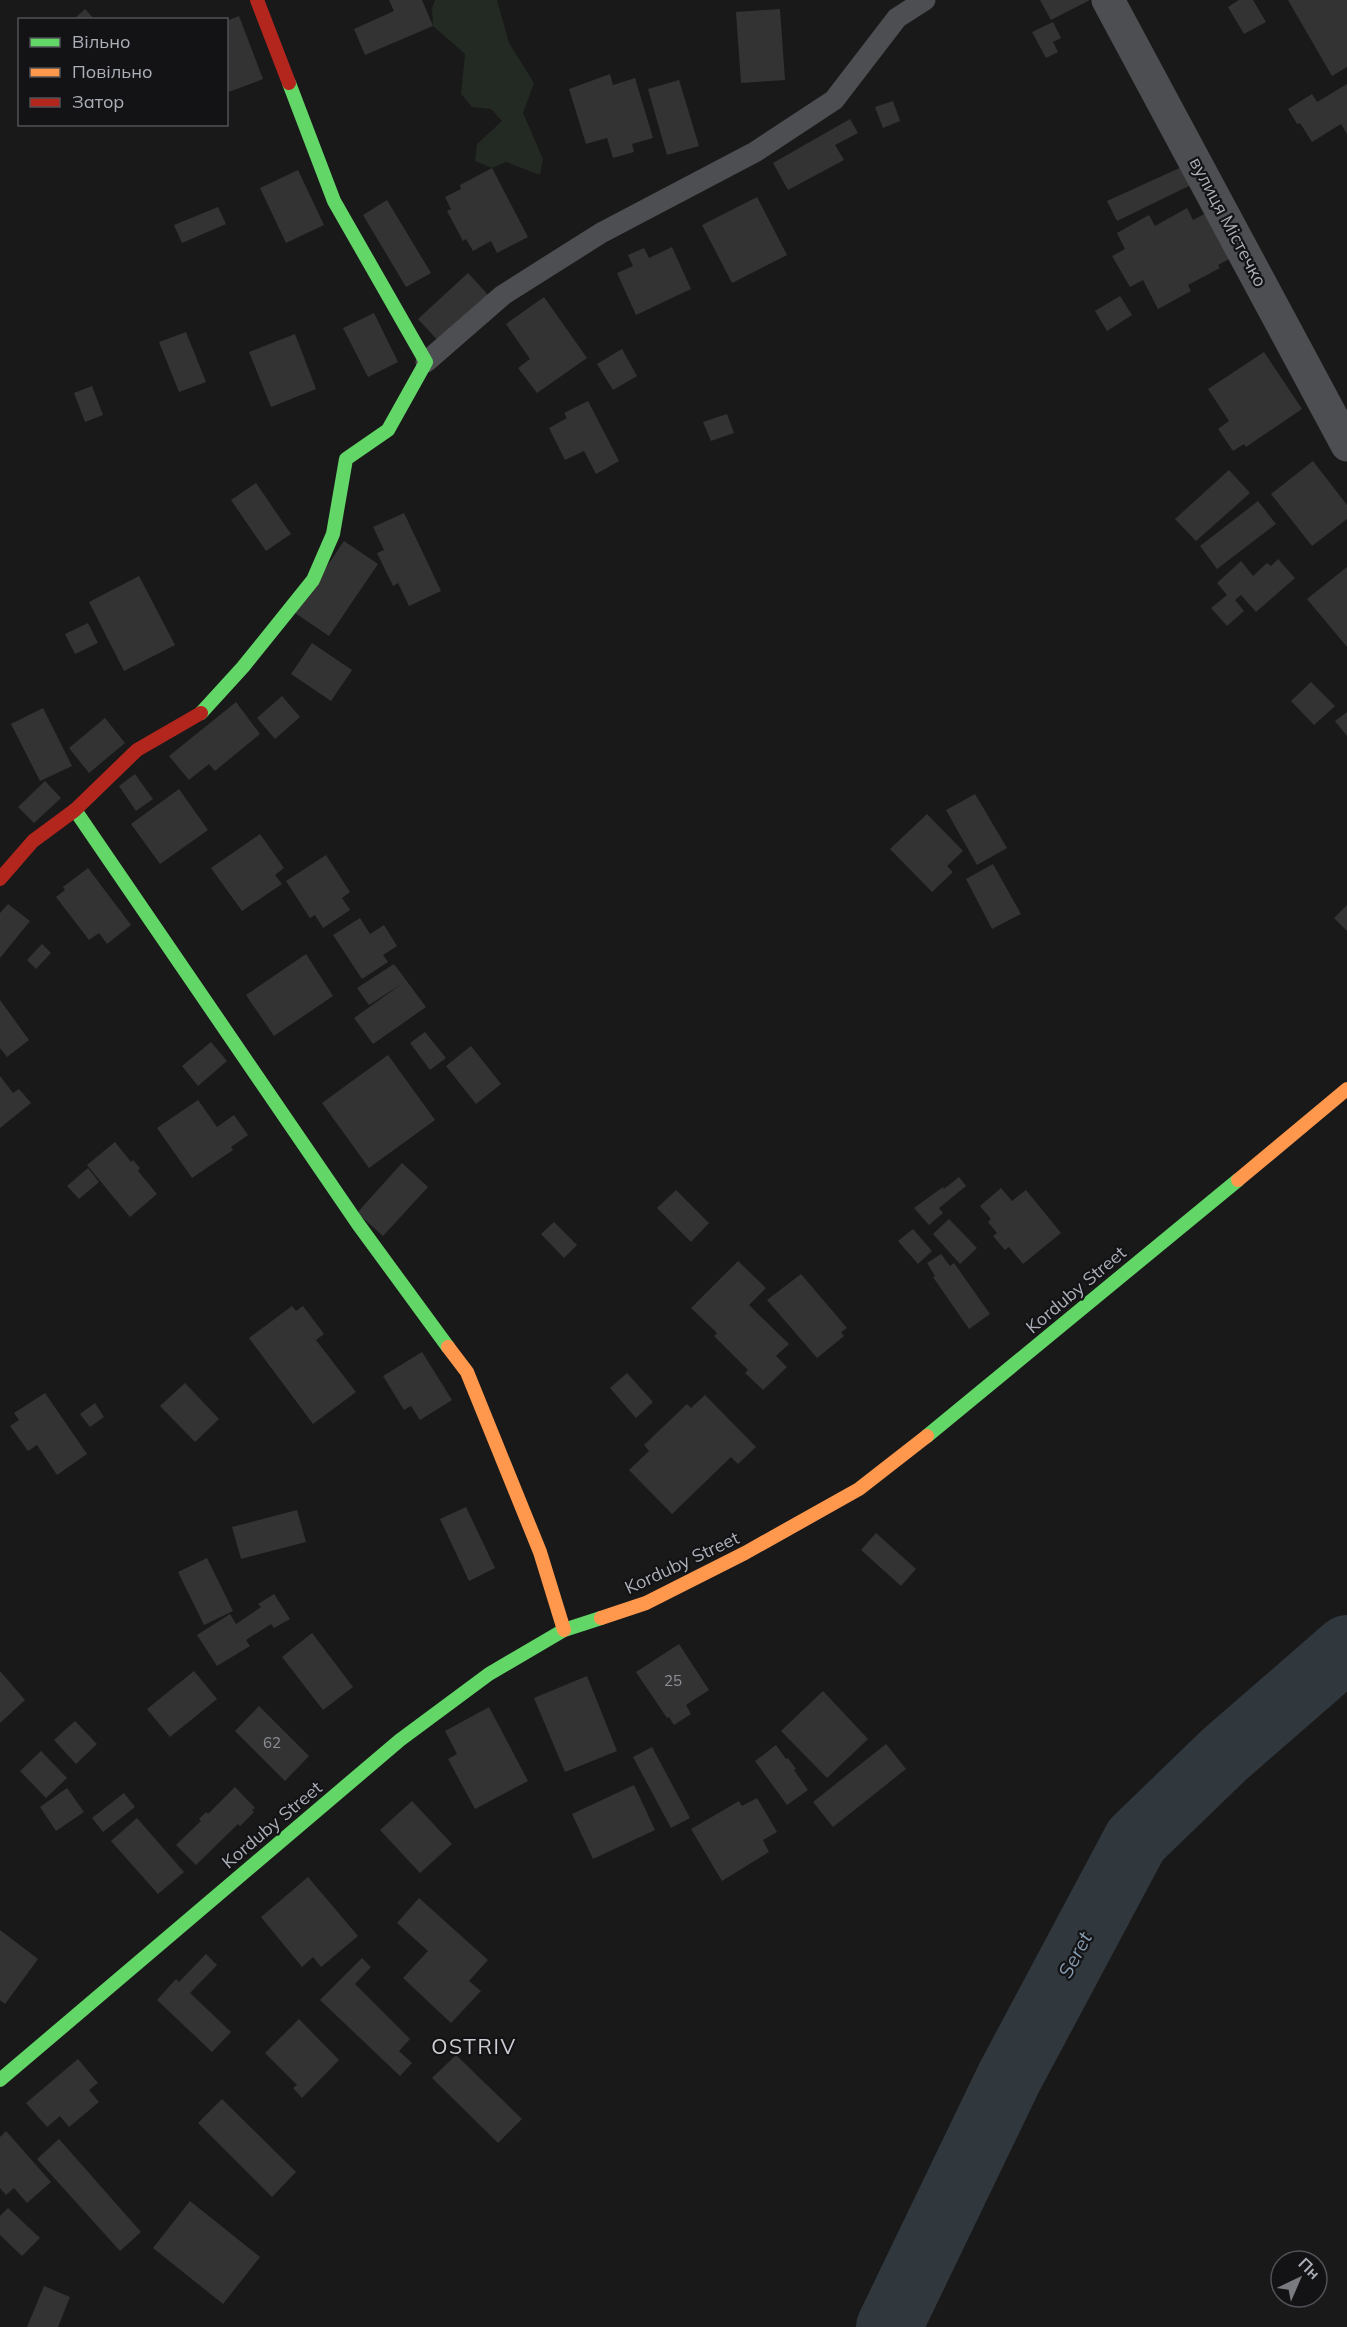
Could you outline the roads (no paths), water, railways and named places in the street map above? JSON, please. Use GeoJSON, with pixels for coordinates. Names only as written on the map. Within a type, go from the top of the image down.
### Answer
{"type":"FeatureCollection","features":[{"type":"Feature","properties":{"kind":"street"},"geometry":{"type":"LineString","coordinates":[[0,879],[33,841],[75,810],[137,750],[197,717],[243,667],[313,580],[333,534],[346,459],[388,430],[426,362],[334,201],[257,0]]}},
{"type":"Feature","properties":{"kind":"street","name":"вулиця Містечко"},"geometry":{"type":"LineString","coordinates":[[1108,0],[1347,445]]}},
{"type":"Feature","properties":{"kind":"street"},"geometry":{"type":"LineString","coordinates":[[75,810],[358,1224],[467,1372],[540,1552],[564,1630]]}},
{"type":"Feature","properties":{"kind":"street","name":"Korduby Street"},"geometry":{"type":"LineString","coordinates":[[0,2080],[400,1740],[489,1674],[564,1630],[646,1603],[745,1553],[860,1489],[970,1402],[1347,1089]]}},
{"type":"Feature","properties":{"kind":"lane"},"geometry":{"type":"LineString","coordinates":[[426,362],[503,295],[601,233],[755,152],[834,100],[897,18],[925,0]]}},
{"type":"Feature","properties":{"kind":"waterway","name":"Seret"},"geometry":{"type":"LineString","coordinates":[[889,2327],[1009,2078],[1136,1840],[1224,1755],[1347,1648]]}},
{"type":"Feature","properties":{"kind":"district","name":"OSTRIV"},"geometry":{"type":"Point","coordinates":[474,2047]}}]}
